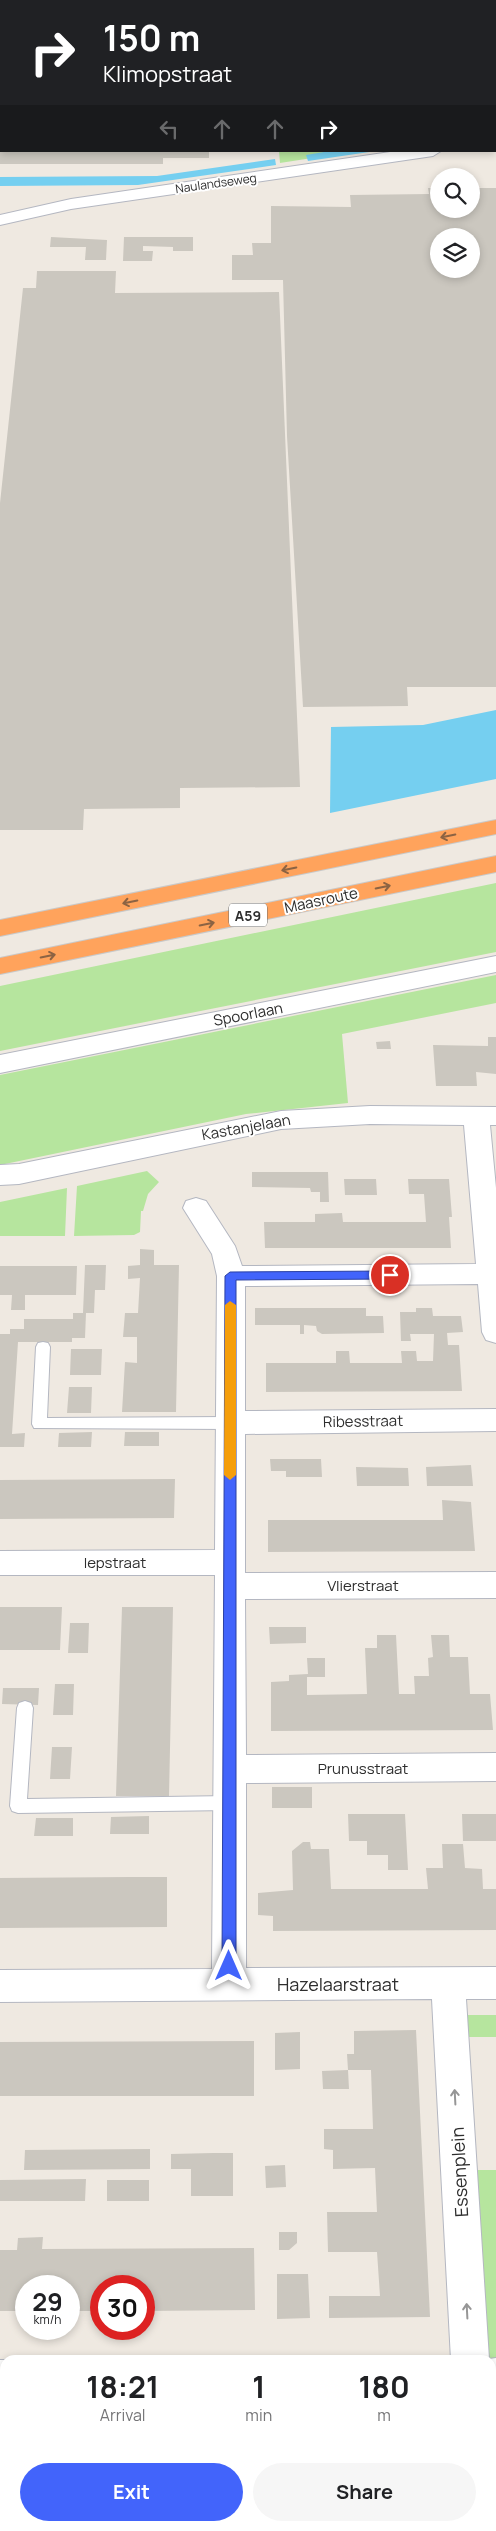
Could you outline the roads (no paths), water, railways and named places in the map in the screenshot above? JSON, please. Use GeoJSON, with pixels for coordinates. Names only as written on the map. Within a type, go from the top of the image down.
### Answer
{"type":"FeatureCollection","features":[{"type":"Feature","properties":{"kind":"highway","name":"A59"},"geometry":{"type":"LineString","coordinates":[[0,928],[496,827]]}},
{"type":"Feature","properties":{"kind":"highway","name":"Maasroute"},"geometry":{"type":"LineString","coordinates":[[0,966],[496,864]]}},
{"type":"Feature","properties":{"kind":"street","name":"Naulandseweg"},"geometry":{"type":"LineString","coordinates":[[0,220],[71,204],[426,152]]}},
{"type":"Feature","properties":{"kind":"street","name":"Spoorlaan"},"geometry":{"type":"LineString","coordinates":[[0,1064],[496,964]]}},
{"type":"Feature","properties":{"kind":"street","name":"Kastanjelaan"},"geometry":{"type":"LineString","coordinates":[[0,1175],[19,1174],[281,1120],[362,1115],[486,1116]]}},
{"type":"Feature","properties":{"kind":"street"},"geometry":{"type":"LineString","coordinates":[[486,1116],[490,1274],[496,1332]]}},
{"type":"Feature","properties":{"kind":"street"},"geometry":{"type":"LineString","coordinates":[[196,1208],[225,1253],[230,1276],[229,1984]]}},
{"type":"Feature","properties":{"kind":"street"},"geometry":{"type":"LineString","coordinates":[[230,1276],[490,1274]]}},
{"type":"Feature","properties":{"kind":"street","name":"Ribesstraat"},"geometry":{"type":"LineString","coordinates":[[230,1422],[496,1420]]}},
{"type":"Feature","properties":{"kind":"street","name":"Iepstraat"},"geometry":{"type":"LineString","coordinates":[[0,1563],[230,1574]]}},
{"type":"Feature","properties":{"kind":"street","name":"Vlierstraat"},"geometry":{"type":"LineString","coordinates":[[230,1574],[496,1585]]}},
{"type":"Feature","properties":{"kind":"street","name":"Prunusstraat"},"geometry":{"type":"LineString","coordinates":[[230,1768],[496,1767]]}},
{"type":"Feature","properties":{"kind":"street","name":"Essenplein"},"geometry":{"type":"LineString","coordinates":[[448,1983],[470,2355]]}},
{"type":"Feature","properties":{"kind":"street","name":"Hazelaarstraat"},"geometry":{"type":"LineString","coordinates":[[0,1986],[496,1983]]}},
{"type":"Feature","properties":{"kind":"lane"},"geometry":{"type":"LineString","coordinates":[[43,1347],[39,1424],[230,1422]]}},
{"type":"Feature","properties":{"kind":"lane"},"geometry":{"type":"LineString","coordinates":[[25,1708],[18,1806],[230,1803]]}},
{"type":"Feature","properties":{"kind":"water"},"geometry":{"type":"Polygon","coordinates":[[[324,152],[369,152],[308,161],[306,155],[324,152]]]}},
{"type":"Feature","properties":{"kind":"water"},"geometry":{"type":"Polygon","coordinates":[[[275,159],[276,165],[138,185],[0,186],[0,177],[157,176],[275,159]]]}},
{"type":"Feature","properties":{"kind":"water"},"geometry":{"type":"Polygon","coordinates":[[[496,710],[496,779],[330,813],[331,727],[423,725],[496,710]]]}}]}
